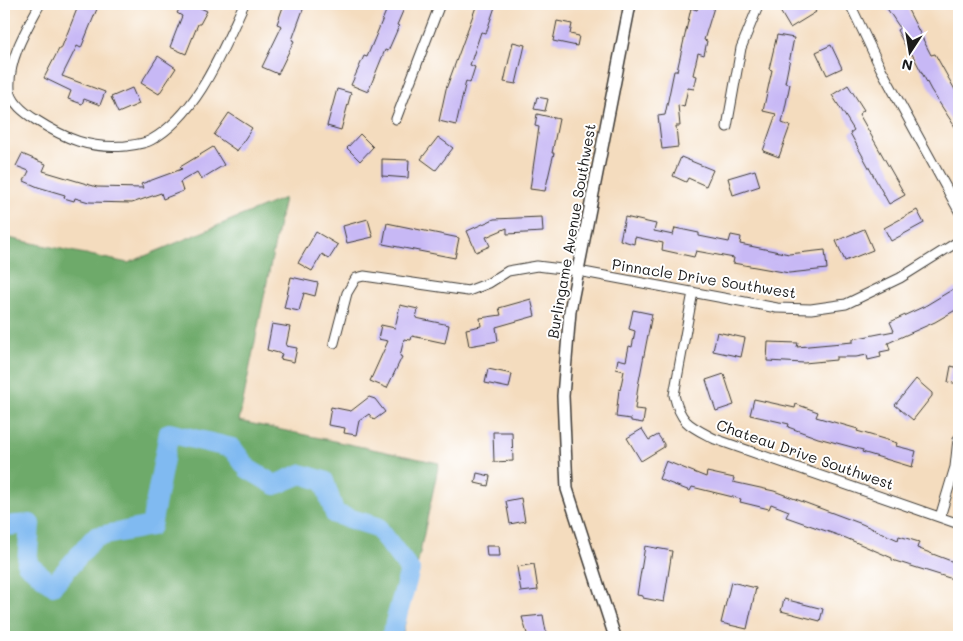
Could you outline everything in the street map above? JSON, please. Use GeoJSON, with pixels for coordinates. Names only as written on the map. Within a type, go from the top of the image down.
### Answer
{"type":"FeatureCollection","features":[{"type":"Feature","properties":{"kind":"street"},"geometry":{"type":"LineString","coordinates":[[40,4],[20,43],[11,68],[10,91],[22,111],[57,134],[81,143],[106,148],[150,141],[186,111],[216,62],[244,4]]}},
{"type":"Feature","properties":{"kind":"street"},"geometry":{"type":"LineString","coordinates":[[396,119],[440,4]]}},
{"type":"Feature","properties":{"kind":"street","name":"Burlingame Avenue Southwest"},"geometry":{"type":"LineString","coordinates":[[614,637],[566,489],[563,396],[569,319],[630,4]]}},
{"type":"Feature","properties":{"kind":"street"},"geometry":{"type":"LineString","coordinates":[[727,128],[741,48],[759,4]]}},
{"type":"Feature","properties":{"kind":"street"},"geometry":{"type":"LineString","coordinates":[[850,4],[880,68],[959,211]]}},
{"type":"Feature","properties":{"kind":"street","name":"Pinnacle Drive Southwest"},"geometry":{"type":"LineString","coordinates":[[334,343],[347,293],[356,278],[364,276],[468,291],[489,283],[508,271],[537,266],[578,271],[777,308],[810,309],[846,304],[900,278],[959,241]]}},
{"type":"Feature","properties":{"kind":"street","name":"Chateau Drive Southwest"},"geometry":{"type":"LineString","coordinates":[[693,292],[674,395],[678,411],[690,426],[715,440],[959,524]]}},
{"type":"Feature","properties":{"kind":"street"},"geometry":{"type":"LineString","coordinates":[[940,517],[955,468],[958,439]]}},
{"type":"Feature","properties":{"kind":"green space"},"geometry":{"type":"Polygon","coordinates":[[[284,198],[239,421],[439,463],[402,637],[4,637],[4,237],[128,263],[284,198]]]}},
{"type":"Feature","properties":{"kind":"building"},"geometry":{"type":"Polygon","coordinates":[[[79,4],[99,4],[81,48],[77,46],[62,76],[105,92],[100,105],[84,99],[82,104],[68,99],[71,91],[44,78],[59,49],[61,49],[79,4]]]}},
{"type":"Feature","properties":{"kind":"building"},"geometry":{"type":"Polygon","coordinates":[[[182,4],[192,4],[207,11],[200,24],[198,24],[186,54],[170,47],[182,16],[177,13],[182,4]]]}},
{"type":"Feature","properties":{"kind":"building"},"geometry":{"type":"Polygon","coordinates":[[[284,4],[305,4],[292,40],[294,41],[278,74],[262,67],[282,26],[277,24],[284,4]]]}},
{"type":"Feature","properties":{"kind":"building"},"geometry":{"type":"Polygon","coordinates":[[[389,4],[406,4],[397,25],[399,26],[388,51],[385,50],[368,92],[351,85],[364,56],[367,57],[389,4]]]}},
{"type":"Feature","properties":{"kind":"building"},"geometry":{"type":"Polygon","coordinates":[[[477,4],[496,4],[486,33],[481,32],[470,65],[475,67],[470,83],[466,81],[456,125],[439,121],[446,89],[477,4]]]}},
{"type":"Feature","properties":{"kind":"building"},"geometry":{"type":"Polygon","coordinates":[[[699,4],[715,4],[704,40],[707,41],[704,55],[698,53],[693,75],[697,76],[694,89],[688,88],[684,107],[678,105],[680,126],[676,126],[678,147],[662,149],[658,116],[665,115],[674,71],[677,71],[691,8],[697,10],[699,4]]]}},
{"type":"Feature","properties":{"kind":"building"},"geometry":{"type":"Polygon","coordinates":[[[793,4],[811,4],[816,12],[790,28],[780,11],[793,4]]]}},
{"type":"Feature","properties":{"kind":"building"},"geometry":{"type":"Polygon","coordinates":[[[884,4],[905,4],[931,55],[935,54],[959,97],[959,133],[931,90],[912,54],[910,55],[897,30],[900,28],[884,4]]]}},
{"type":"Feature","properties":{"kind":"building"},"geometry":{"type":"Polygon","coordinates":[[[557,21],[572,24],[570,34],[579,36],[577,46],[553,41],[557,21]]]}},
{"type":"Feature","properties":{"kind":"building"},"geometry":{"type":"Polygon","coordinates":[[[777,35],[794,38],[785,83],[790,84],[782,123],[790,126],[779,157],[763,151],[776,114],[763,111],[772,70],[769,69],[777,35]]]}},
{"type":"Feature","properties":{"kind":"building"},"geometry":{"type":"Polygon","coordinates":[[[513,42],[525,45],[516,84],[504,82],[513,42]]]}},
{"type":"Feature","properties":{"kind":"building"},"geometry":{"type":"Polygon","coordinates":[[[831,45],[842,68],[827,75],[816,52],[831,45]]]}},
{"type":"Feature","properties":{"kind":"building"},"geometry":{"type":"Polygon","coordinates":[[[158,56],[176,68],[159,94],[141,83],[158,56]]]}},
{"type":"Feature","properties":{"kind":"building"},"geometry":{"type":"Polygon","coordinates":[[[848,85],[864,110],[859,114],[905,195],[889,204],[850,133],[854,130],[832,95],[848,85]]]}},
{"type":"Feature","properties":{"kind":"building"},"geometry":{"type":"Polygon","coordinates":[[[132,88],[139,104],[118,113],[111,97],[132,88]]]}},
{"type":"Feature","properties":{"kind":"building"},"geometry":{"type":"Polygon","coordinates":[[[337,89],[351,93],[341,130],[327,126],[337,89]]]}},
{"type":"Feature","properties":{"kind":"building"},"geometry":{"type":"Polygon","coordinates":[[[537,97],[548,99],[545,111],[534,109],[537,97]]]}},
{"type":"Feature","properties":{"kind":"building"},"geometry":{"type":"Polygon","coordinates":[[[229,113],[252,128],[237,151],[214,135],[229,113]]]}},
{"type":"Feature","properties":{"kind":"building"},"geometry":{"type":"Polygon","coordinates":[[[537,114],[559,119],[552,153],[554,153],[545,191],[530,189],[539,127],[535,126],[537,114]]]}},
{"type":"Feature","properties":{"kind":"building"},"geometry":{"type":"Polygon","coordinates":[[[360,134],[373,147],[360,161],[347,148],[360,134]]]}},
{"type":"Feature","properties":{"kind":"building"},"geometry":{"type":"Polygon","coordinates":[[[438,137],[453,148],[436,170],[421,159],[438,137]]]}},
{"type":"Feature","properties":{"kind":"building"},"geometry":{"type":"Polygon","coordinates":[[[213,147],[224,165],[201,179],[197,172],[180,182],[183,191],[163,199],[161,193],[132,203],[89,202],[75,198],[74,201],[64,198],[65,195],[24,181],[29,171],[16,166],[22,154],[46,164],[43,171],[97,187],[143,188],[141,184],[182,169],[180,167],[213,147]]]}},
{"type":"Feature","properties":{"kind":"building"},"geometry":{"type":"Polygon","coordinates":[[[681,157],[713,170],[706,186],[688,178],[686,182],[673,176],[681,157]]]}},
{"type":"Feature","properties":{"kind":"building"},"geometry":{"type":"Polygon","coordinates":[[[382,159],[409,160],[408,178],[382,176],[382,159]]]}},
{"type":"Feature","properties":{"kind":"building"},"geometry":{"type":"Polygon","coordinates":[[[755,170],[760,186],[733,195],[728,178],[755,170]]]}},
{"type":"Feature","properties":{"kind":"building"},"geometry":{"type":"Polygon","coordinates":[[[917,210],[924,223],[891,241],[884,228],[917,210]]]}},
{"type":"Feature","properties":{"kind":"building"},"geometry":{"type":"Polygon","coordinates":[[[542,217],[543,232],[507,234],[507,228],[486,237],[490,246],[476,252],[467,231],[494,219],[542,217]]]}},
{"type":"Feature","properties":{"kind":"building"},"geometry":{"type":"Polygon","coordinates":[[[625,217],[656,224],[654,231],[673,235],[675,228],[699,233],[699,236],[729,242],[731,235],[741,237],[740,244],[789,254],[825,250],[827,269],[789,273],[733,263],[734,258],[696,251],[694,257],[662,250],[663,243],[635,237],[634,244],[620,240],[625,217]]]}},
{"type":"Feature","properties":{"kind":"building"},"geometry":{"type":"Polygon","coordinates":[[[368,219],[373,237],[347,243],[343,226],[368,219]]]}},
{"type":"Feature","properties":{"kind":"building"},"geometry":{"type":"Polygon","coordinates":[[[387,223],[459,238],[455,258],[383,244],[387,223]]]}},
{"type":"Feature","properties":{"kind":"building"},"geometry":{"type":"Polygon","coordinates":[[[864,229],[873,250],[845,261],[836,241],[864,229]]]}},
{"type":"Feature","properties":{"kind":"building"},"geometry":{"type":"Polygon","coordinates":[[[316,232],[338,245],[329,259],[322,254],[312,271],[298,263],[316,232]]]}},
{"type":"Feature","properties":{"kind":"building"},"geometry":{"type":"Polygon","coordinates":[[[291,277],[318,283],[315,296],[304,293],[299,311],[284,308],[291,277]]]}},
{"type":"Feature","properties":{"kind":"building"},"geometry":{"type":"Polygon","coordinates":[[[955,288],[959,296],[959,308],[935,322],[888,343],[890,350],[880,352],[881,357],[868,360],[867,355],[836,357],[836,360],[804,363],[767,361],[768,342],[798,343],[797,347],[853,342],[853,339],[894,331],[890,322],[925,306],[955,288]]]}},
{"type":"Feature","properties":{"kind":"building"},"geometry":{"type":"Polygon","coordinates":[[[531,299],[535,316],[496,327],[498,341],[469,346],[466,329],[481,326],[480,318],[501,315],[499,308],[531,299]]]}},
{"type":"Feature","properties":{"kind":"building"},"geometry":{"type":"Polygon","coordinates":[[[400,305],[418,309],[416,318],[449,325],[445,343],[412,336],[411,340],[404,339],[400,356],[402,357],[387,388],[370,381],[388,341],[378,339],[381,325],[395,328],[400,305]]]}},
{"type":"Feature","properties":{"kind":"building"},"geometry":{"type":"Polygon","coordinates":[[[633,310],[652,314],[635,409],[645,410],[643,423],[616,417],[619,389],[624,371],[616,369],[618,359],[626,361],[629,346],[632,347],[635,331],[629,329],[633,310]]]}},
{"type":"Feature","properties":{"kind":"building"},"geometry":{"type":"Polygon","coordinates":[[[272,324],[290,327],[286,346],[297,348],[294,362],[280,359],[282,354],[267,350],[272,324]]]}},
{"type":"Feature","properties":{"kind":"building"},"geometry":{"type":"Polygon","coordinates":[[[717,332],[745,338],[741,357],[713,351],[717,332]]]}},
{"type":"Feature","properties":{"kind":"building"},"geometry":{"type":"Polygon","coordinates":[[[951,366],[959,368],[959,384],[948,382],[951,366]]]}},
{"type":"Feature","properties":{"kind":"building"},"geometry":{"type":"Polygon","coordinates":[[[488,369],[512,374],[509,388],[485,383],[488,369]]]}},
{"type":"Feature","properties":{"kind":"building"},"geometry":{"type":"Polygon","coordinates":[[[724,374],[734,405],[716,411],[706,380],[724,374]]]}},
{"type":"Feature","properties":{"kind":"building"},"geometry":{"type":"Polygon","coordinates":[[[916,379],[932,393],[932,396],[913,420],[895,405],[916,379]]]}},
{"type":"Feature","properties":{"kind":"building"},"geometry":{"type":"Polygon","coordinates":[[[369,397],[375,399],[385,412],[374,420],[369,414],[359,421],[356,435],[344,433],[345,428],[328,425],[331,407],[351,411],[369,397]]]}},
{"type":"Feature","properties":{"kind":"building"},"geometry":{"type":"Polygon","coordinates":[[[754,399],[795,408],[796,404],[818,412],[816,417],[858,429],[857,431],[897,443],[896,446],[916,451],[912,467],[862,452],[863,450],[818,438],[788,427],[789,424],[750,415],[754,399]]]}},
{"type":"Feature","properties":{"kind":"building"},"geometry":{"type":"Polygon","coordinates":[[[642,429],[649,440],[658,435],[664,447],[641,461],[627,438],[642,429]]]}},
{"type":"Feature","properties":{"kind":"building"},"geometry":{"type":"Polygon","coordinates":[[[493,432],[512,432],[513,461],[494,462],[493,432]]]}},
{"type":"Feature","properties":{"kind":"building"},"geometry":{"type":"Polygon","coordinates":[[[666,461],[706,477],[707,472],[734,478],[733,482],[774,491],[862,524],[898,540],[899,536],[919,542],[917,548],[959,564],[959,581],[892,560],[892,558],[846,538],[786,517],[789,511],[771,504],[769,509],[740,502],[741,499],[692,487],[690,491],[659,479],[666,461]]]}},
{"type":"Feature","properties":{"kind":"building"},"geometry":{"type":"Polygon","coordinates":[[[477,473],[490,476],[488,486],[475,483],[477,473]]]}},
{"type":"Feature","properties":{"kind":"building"},"geometry":{"type":"Polygon","coordinates":[[[521,498],[525,521],[510,524],[506,501],[521,498]]]}},
{"type":"Feature","properties":{"kind":"building"},"geometry":{"type":"Polygon","coordinates":[[[486,546],[499,546],[500,556],[487,556],[486,546]]]}},
{"type":"Feature","properties":{"kind":"building"},"geometry":{"type":"Polygon","coordinates":[[[645,546],[672,551],[664,602],[637,595],[645,546]]]}},
{"type":"Feature","properties":{"kind":"building"},"geometry":{"type":"Polygon","coordinates":[[[534,564],[538,590],[521,592],[517,567],[534,564]]]}},
{"type":"Feature","properties":{"kind":"building"},"geometry":{"type":"Polygon","coordinates":[[[731,582],[756,588],[747,629],[721,623],[731,582]]]}},
{"type":"Feature","properties":{"kind":"building"},"geometry":{"type":"Polygon","coordinates":[[[784,599],[823,609],[820,621],[781,611],[784,599]]]}},
{"type":"Feature","properties":{"kind":"building"},"geometry":{"type":"Polygon","coordinates":[[[543,615],[547,637],[528,637],[522,617],[543,615]]]}},
{"type":"Feature","properties":{"kind":"waterway"},"geometry":{"type":"LineString","coordinates":[[4,526],[30,524],[27,564],[53,585],[95,537],[151,526],[169,433],[232,448],[248,469],[275,485],[301,474],[324,481],[335,514],[377,527],[410,570],[391,637]]}}]}
